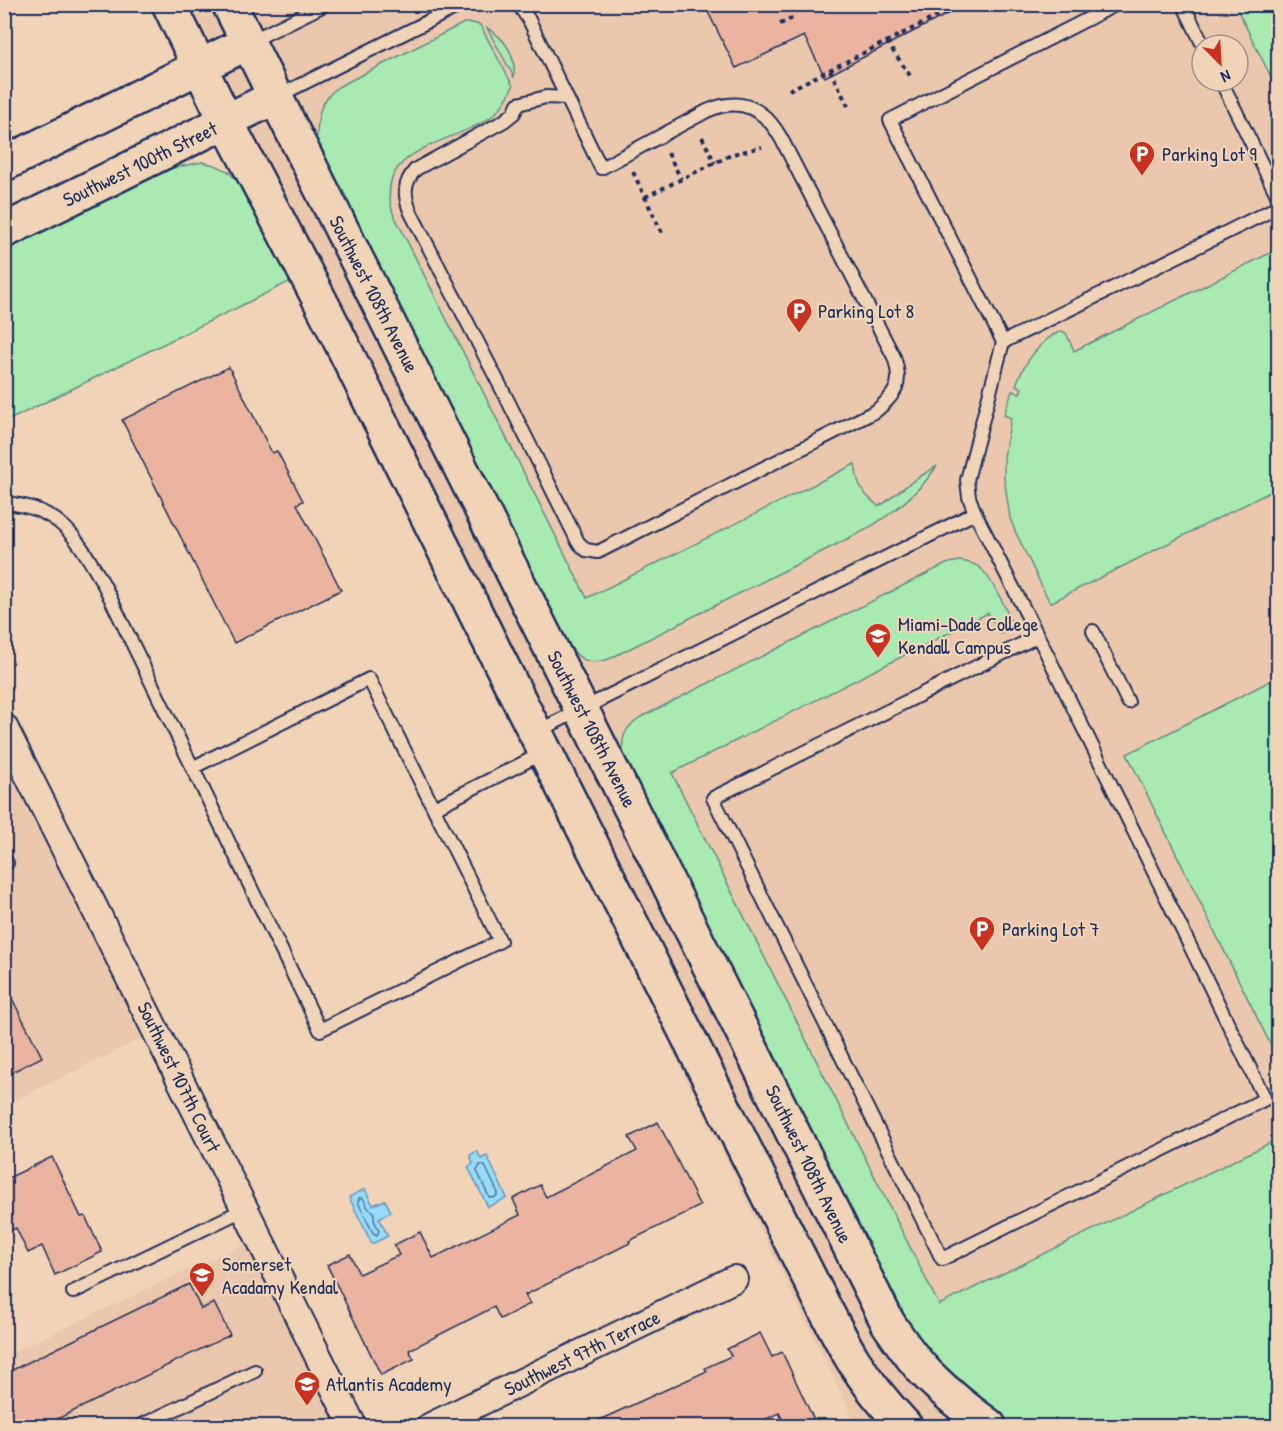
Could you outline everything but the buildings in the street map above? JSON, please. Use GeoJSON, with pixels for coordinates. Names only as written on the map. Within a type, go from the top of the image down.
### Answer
{"type":"FeatureCollection","features":[{"type":"Feature","properties":{"kind":"street"},"geometry":{"type":"LineString","coordinates":[[169,4],[226,121],[327,314],[825,1311],[868,1383],[905,1426]]}},
{"type":"Feature","properties":{"kind":"street","name":"Southwest 108th Avenue"},"geometry":{"type":"LineString","coordinates":[[229,4],[888,1323],[906,1350],[928,1375],[967,1411],[989,1426]]}},
{"type":"Feature","properties":{"kind":"street"},"geometry":{"type":"LineString","coordinates":[[4,164],[248,42]]}},
{"type":"Feature","properties":{"kind":"street","name":"Southwest 100th Street"},"geometry":{"type":"LineString","coordinates":[[4,231],[275,97]]}},
{"type":"Feature","properties":{"kind":"street","name":"Southwest 107th Court"},"geometry":{"type":"LineString","coordinates":[[4,727],[353,1426]]}},
{"type":"Feature","properties":{"kind":"street","name":"Southwest 97th Terrace"},"geometry":{"type":"LineString","coordinates":[[431,1426],[734,1278]]}},
{"type":"Feature","properties":{"kind":"lane"},"geometry":{"type":"LineString","coordinates":[[248,42],[327,4]]}},
{"type":"Feature","properties":{"kind":"lane"},"geometry":{"type":"LineString","coordinates":[[275,97],[463,4]]}},
{"type":"Feature","properties":{"kind":"lane"},"geometry":{"type":"LineString","coordinates":[[518,4],[529,20],[601,168],[722,105],[749,107],[766,117],[782,140],[894,357],[898,370],[894,392],[876,411],[598,552],[586,550],[578,542],[410,211],[406,198],[407,182],[416,169],[504,122],[518,104],[546,97],[566,98]]}},
{"type":"Feature","properties":{"kind":"lane"},"geometry":{"type":"LineString","coordinates":[[1038,636],[713,798],[942,1259],[1265,1100],[1038,636],[975,513],[969,497],[967,480],[1003,342],[890,120],[1117,4]]}},
{"type":"Feature","properties":{"kind":"lane"},"geometry":{"type":"LineString","coordinates":[[1183,4],[1197,33]]}},
{"type":"Feature","properties":{"kind":"lane"},"geometry":{"type":"LineString","coordinates":[[1227,93],[1278,197]]}},
{"type":"Feature","properties":{"kind":"lane"},"geometry":{"type":"LineString","coordinates":[[1003,342],[1278,207]]}},
{"type":"Feature","properties":{"kind":"lane"},"geometry":{"type":"LineString","coordinates":[[4,503],[46,513],[64,526],[75,538],[104,585],[192,768],[320,1030],[500,941],[369,680],[192,768]]}},
{"type":"Feature","properties":{"kind":"lane"},"geometry":{"type":"LineString","coordinates":[[434,808],[540,742],[582,709],[975,513]]}},
{"type":"Feature","properties":{"kind":"lane"},"geometry":{"type":"LineString","coordinates":[[1093,631],[1128,702]]}},
{"type":"Feature","properties":{"kind":"lane"},"geometry":{"type":"LineString","coordinates":[[72,1292],[245,1209]]}},
{"type":"Feature","properties":{"kind":"lane"},"geometry":{"type":"LineString","coordinates":[[140,1426],[255,1371]]}},
{"type":"Feature","properties":{"kind":"path"},"geometry":{"type":"LineString","coordinates":[[789,90],[962,4]]}},
{"type":"Feature","properties":{"kind":"path"},"geometry":{"type":"LineString","coordinates":[[780,24],[795,17]]}},
{"type":"Feature","properties":{"kind":"path"},"geometry":{"type":"LineString","coordinates":[[887,42],[911,77]]}},
{"type":"Feature","properties":{"kind":"path"},"geometry":{"type":"LineString","coordinates":[[830,70],[849,108]]}},
{"type":"Feature","properties":{"kind":"path"},"geometry":{"type":"LineString","coordinates":[[702,136],[715,163]]}},
{"type":"Feature","properties":{"kind":"path"},"geometry":{"type":"LineString","coordinates":[[645,197],[733,154],[772,144]]}},
{"type":"Feature","properties":{"kind":"path"},"geometry":{"type":"LineString","coordinates":[[668,153],[681,179]]}},
{"type":"Feature","properties":{"kind":"path"},"geometry":{"type":"LineString","coordinates":[[632,171],[662,233]]}},
{"type":"Feature","properties":{"kind":"shaded area","name":"Miami-Dade College Kendall Campus"},"geometry":{"type":"Polygon","coordinates":[[[149,5],[1278,5],[1278,1426],[857,1426],[291,281],[149,5]]]}},
{"type":"Feature","properties":{"kind":"shaded area"},"geometry":{"type":"Polygon","coordinates":[[[4,747],[145,1037],[5,1105],[4,1105],[4,747]]]}},
{"type":"Feature","properties":{"kind":"shaded area","name":"Somerset Acadamy Kendal"},"geometry":{"type":"Polygon","coordinates":[[[250,1241],[341,1426],[5,1426],[4,1356],[250,1241]]]}},
{"type":"Feature","properties":{"kind":"green space"},"geometry":{"type":"Polygon","coordinates":[[[1235,5],[1278,5],[1278,91],[1250,33],[1235,5]]]}},
{"type":"Feature","properties":{"kind":"green space"},"geometry":{"type":"Polygon","coordinates":[[[464,23],[480,25],[513,86],[504,103],[491,117],[420,150],[405,161],[394,174],[389,191],[393,213],[587,598],[855,464],[861,488],[878,506],[937,466],[905,502],[865,530],[603,661],[588,661],[575,653],[522,562],[316,144],[319,113],[325,100],[338,87],[464,23]]]}},
{"type":"Feature","properties":{"kind":"green space"},"geometry":{"type":"Polygon","coordinates":[[[487,28],[500,37],[508,48],[513,62],[514,77],[487,28]]]}},
{"type":"Feature","properties":{"kind":"green space"},"geometry":{"type":"Polygon","coordinates":[[[202,162],[228,171],[239,183],[271,237],[291,281],[5,422],[5,248],[168,169],[202,162]]]}},
{"type":"Feature","properties":{"kind":"green space"},"geometry":{"type":"Polygon","coordinates":[[[1278,249],[1278,488],[1050,603],[1010,518],[1004,477],[1004,456],[1011,418],[1004,415],[1012,391],[1020,393],[1022,388],[1016,385],[1028,361],[1040,346],[1062,331],[1066,333],[1074,351],[1278,249]]]}},
{"type":"Feature","properties":{"kind":"green space"},"geometry":{"type":"Polygon","coordinates":[[[960,561],[979,567],[992,584],[1010,621],[1010,626],[1004,633],[1000,634],[988,613],[672,773],[939,1305],[1278,1139],[1278,1426],[1013,1426],[973,1398],[953,1379],[901,1315],[625,761],[624,737],[629,727],[639,718],[942,566],[960,561]]]}},
{"type":"Feature","properties":{"kind":"green space"},"geometry":{"type":"Polygon","coordinates":[[[1278,677],[1278,1060],[1127,754],[1278,677]]]}},
{"type":"Feature","properties":{"kind":"water"},"geometry":{"type":"Polygon","coordinates":[[[477,1151],[481,1159],[487,1156],[507,1198],[488,1207],[468,1167],[473,1164],[470,1155],[477,1151]]]}},
{"type":"Feature","properties":{"kind":"water"},"geometry":{"type":"Polygon","coordinates":[[[365,1189],[373,1205],[385,1200],[391,1212],[379,1218],[388,1236],[372,1244],[349,1197],[365,1189]]]}},
{"type":"Feature","properties":{"kind":"place","name":"Parking Lot 9"},"geometry":{"type":"Point","coordinates":[1142,177]}},
{"type":"Feature","properties":{"kind":"place","name":"Parking Lot 8"},"geometry":{"type":"Point","coordinates":[799,334]}},
{"type":"Feature","properties":{"kind":"place","name":"Miami-Dade College Kendall Campus"},"geometry":{"type":"Point","coordinates":[878,659]}},
{"type":"Feature","properties":{"kind":"place","name":"Parking Lot 7"},"geometry":{"type":"Point","coordinates":[982,952]}},
{"type":"Feature","properties":{"kind":"place","name":"Somerset Acadamy Kendal"},"geometry":{"type":"Point","coordinates":[202,1298]}},
{"type":"Feature","properties":{"kind":"place","name":"Atlantis Academy"},"geometry":{"type":"Point","coordinates":[307,1407]}}]}
